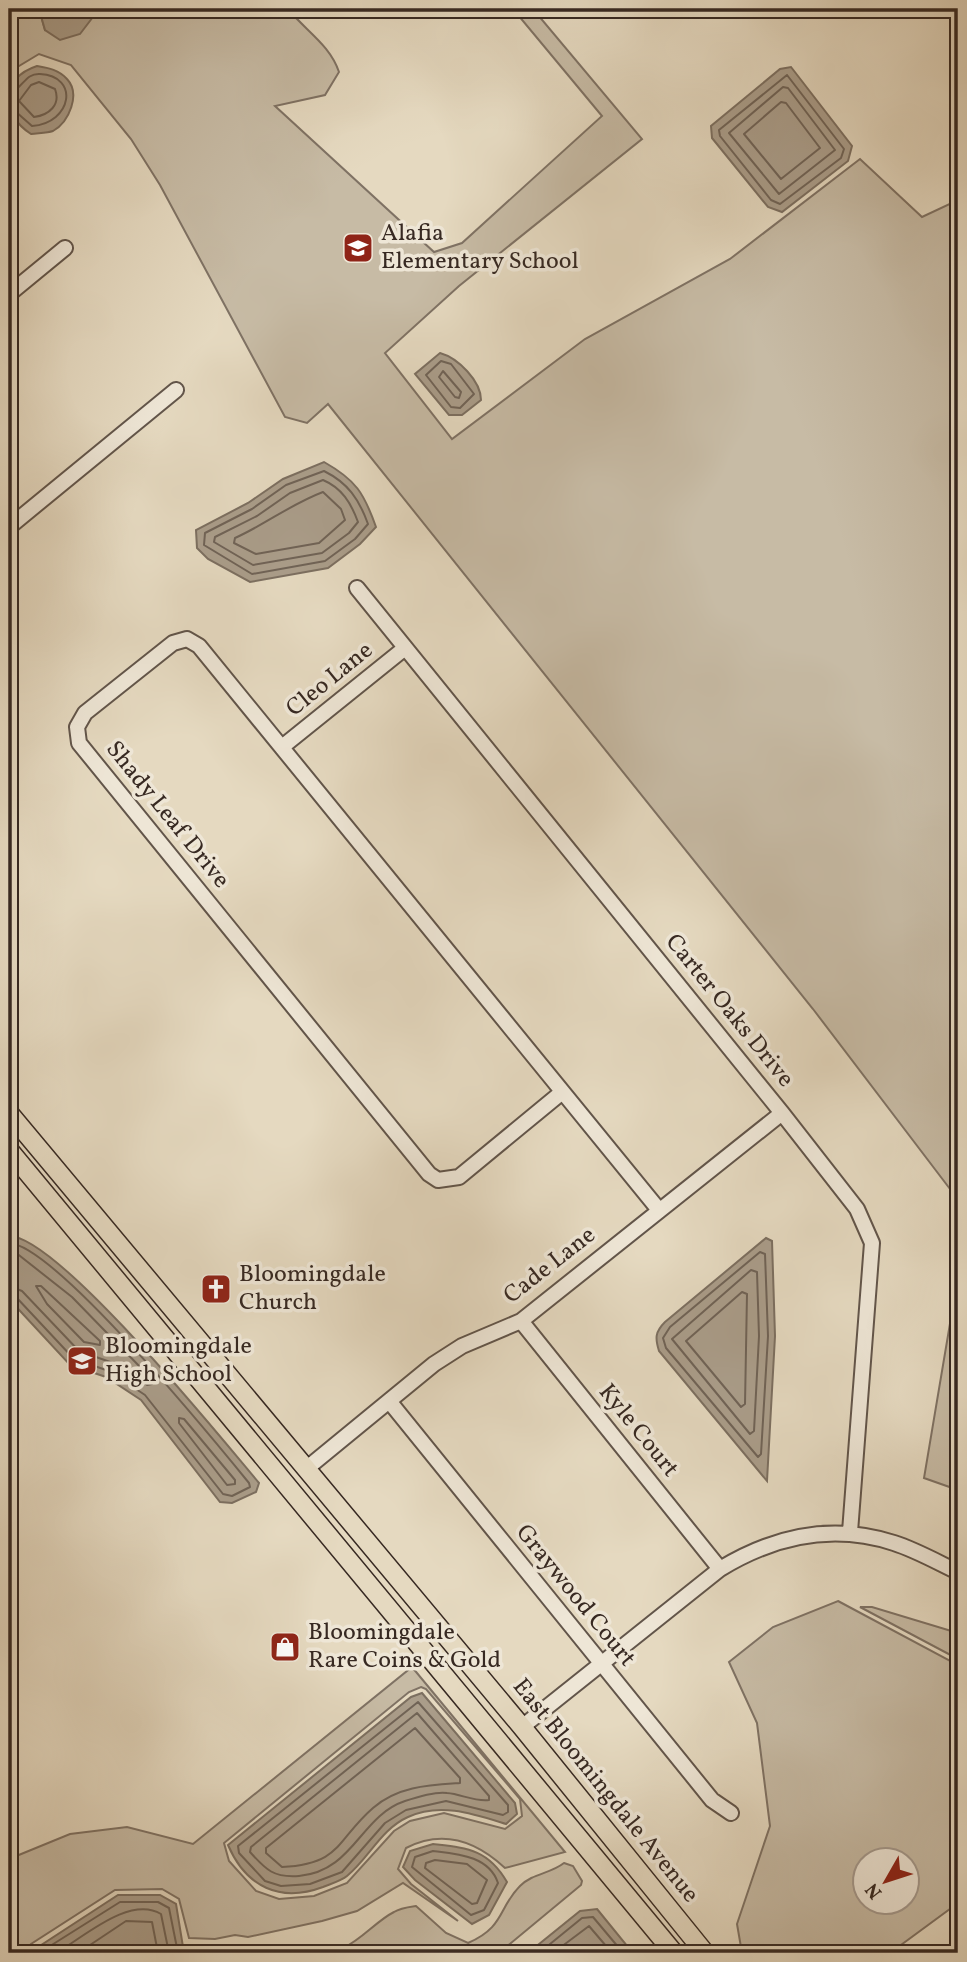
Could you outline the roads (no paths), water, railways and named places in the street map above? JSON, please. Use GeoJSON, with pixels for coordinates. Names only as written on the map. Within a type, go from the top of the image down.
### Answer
{"type":"FeatureCollection","features":[{"type":"Feature","properties":{"kind":"main road","name":"East Bloomingdale Avenue"},"geometry":{"type":"LineString","coordinates":[[9,1113],[522,1727],[705,1953]]}},
{"type":"Feature","properties":{"kind":"main road","name":"East Bloomingdale Avenue"},"geometry":{"type":"LineString","coordinates":[[9,1150],[675,1953]]}},
{"type":"Feature","properties":{"kind":"main road"},"geometry":{"type":"LineString","coordinates":[[34,1181],[52,1166]]}},
{"type":"Feature","properties":{"kind":"main road"},"geometry":{"type":"LineString","coordinates":[[288,1485],[306,1469]]}},
{"type":"Feature","properties":{"kind":"main road"},"geometry":{"type":"LineString","coordinates":[[422,1646],[449,1639]]}},
{"type":"Feature","properties":{"kind":"street"},"geometry":{"type":"LineString","coordinates":[[9,294],[65,248]]}},
{"type":"Feature","properties":{"kind":"street"},"geometry":{"type":"LineString","coordinates":[[9,527],[176,390]]}},
{"type":"Feature","properties":{"kind":"street","name":"Carter Oaks Drive"},"geometry":{"type":"LineString","coordinates":[[357,589],[782,1112],[857,1209],[872,1243],[850,1532]]}},
{"type":"Feature","properties":{"kind":"street","name":"Shady Leaf Drive"},"geometry":{"type":"LineString","coordinates":[[561,1093],[459,1177],[438,1180],[429,1174],[79,743],[77,726],[85,713],[173,643],[187,639],[199,646],[659,1210]]}},
{"type":"Feature","properties":{"kind":"street","name":"Cleo Lane"},"geometry":{"type":"LineString","coordinates":[[282,747],[405,648]]}},
{"type":"Feature","properties":{"kind":"street","name":"Cade Lane"},"geometry":{"type":"LineString","coordinates":[[306,1469],[388,1401],[462,1346],[521,1321],[782,1112]]}},
{"type":"Feature","properties":{"kind":"street","name":"Kyle Court"},"geometry":{"type":"LineString","coordinates":[[521,1321],[719,1569]]}},
{"type":"Feature","properties":{"kind":"street","name":"Graywood Court"},"geometry":{"type":"LineString","coordinates":[[388,1401],[712,1801],[731,1813]]}},
{"type":"Feature","properties":{"kind":"street"},"geometry":{"type":"LineString","coordinates":[[522,1727],[719,1569],[750,1551],[778,1540],[850,1532],[895,1543],[958,1572]]}},
{"type":"Feature","properties":{"kind":"street"},"geometry":{"type":"LineString","coordinates":[[675,1953],[693,1939]]}},
{"type":"Feature","properties":{"kind":"water"},"geometry":{"type":"Polygon","coordinates":[[[39,9],[99,9],[80,34],[60,40],[45,30],[39,9]]]}},
{"type":"Feature","properties":{"kind":"water"},"geometry":{"type":"Polygon","coordinates":[[[37,66],[54,70],[64,76],[71,85],[73,100],[68,115],[59,127],[51,132],[31,134],[14,117],[8,97],[16,79],[37,66]]]}},
{"type":"Feature","properties":{"kind":"water"},"geometry":{"type":"Polygon","coordinates":[[[791,67],[852,146],[848,161],[782,212],[768,207],[712,138],[711,126],[780,69],[791,67]]]}},
{"type":"Feature","properties":{"kind":"water"},"geometry":{"type":"Polygon","coordinates":[[[440,353],[467,371],[480,393],[481,400],[462,415],[449,415],[415,374],[440,353]]]}},
{"type":"Feature","properties":{"kind":"water"},"geometry":{"type":"Polygon","coordinates":[[[324,462],[344,475],[358,489],[376,527],[360,544],[328,568],[250,582],[208,559],[197,548],[196,530],[248,503],[283,479],[324,462]]]}},
{"type":"Feature","properties":{"kind":"water"},"geometry":{"type":"Polygon","coordinates":[[[9,1236],[32,1245],[63,1268],[100,1302],[176,1385],[259,1483],[256,1492],[232,1503],[220,1502],[141,1400],[106,1377],[70,1365],[9,1299],[9,1236]]]}},
{"type":"Feature","properties":{"kind":"water"},"geometry":{"type":"Polygon","coordinates":[[[766,1238],[772,1241],[775,1336],[767,1481],[659,1351],[657,1339],[659,1329],[665,1322],[766,1238]]]}},
{"type":"Feature","properties":{"kind":"water"},"geometry":{"type":"Polygon","coordinates":[[[422,1693],[515,1803],[517,1814],[506,1824],[469,1813],[445,1810],[432,1810],[408,1817],[390,1829],[347,1876],[307,1892],[279,1892],[266,1888],[244,1872],[228,1845],[411,1697],[422,1693]]]}},
{"type":"Feature","properties":{"kind":"water"},"geometry":{"type":"Polygon","coordinates":[[[433,1844],[476,1852],[500,1871],[507,1882],[489,1915],[472,1924],[415,1880],[403,1867],[410,1851],[433,1844]]]}},
{"type":"Feature","properties":{"kind":"water"},"geometry":{"type":"Polygon","coordinates":[[[118,1895],[160,1895],[176,1904],[184,1953],[29,1953],[118,1895]]]}},
{"type":"Feature","properties":{"kind":"water"},"geometry":{"type":"Polygon","coordinates":[[[597,1909],[628,1947],[627,1953],[528,1953],[580,1911],[597,1909]]]}},
{"type":"Feature","properties":{"kind":"place","name":"Alafia Elementary School"},"geometry":{"type":"Point","coordinates":[358,248]}},
{"type":"Feature","properties":{"kind":"place","name":"Bloomingdale Church"},"geometry":{"type":"Point","coordinates":[216,1289]}},
{"type":"Feature","properties":{"kind":"place","name":"Bloomingdale High School"},"geometry":{"type":"Point","coordinates":[82,1361]}},
{"type":"Feature","properties":{"kind":"place","name":"Bloomingdale Rare Coins & Gold"},"geometry":{"type":"Point","coordinates":[285,1647]}}]}
